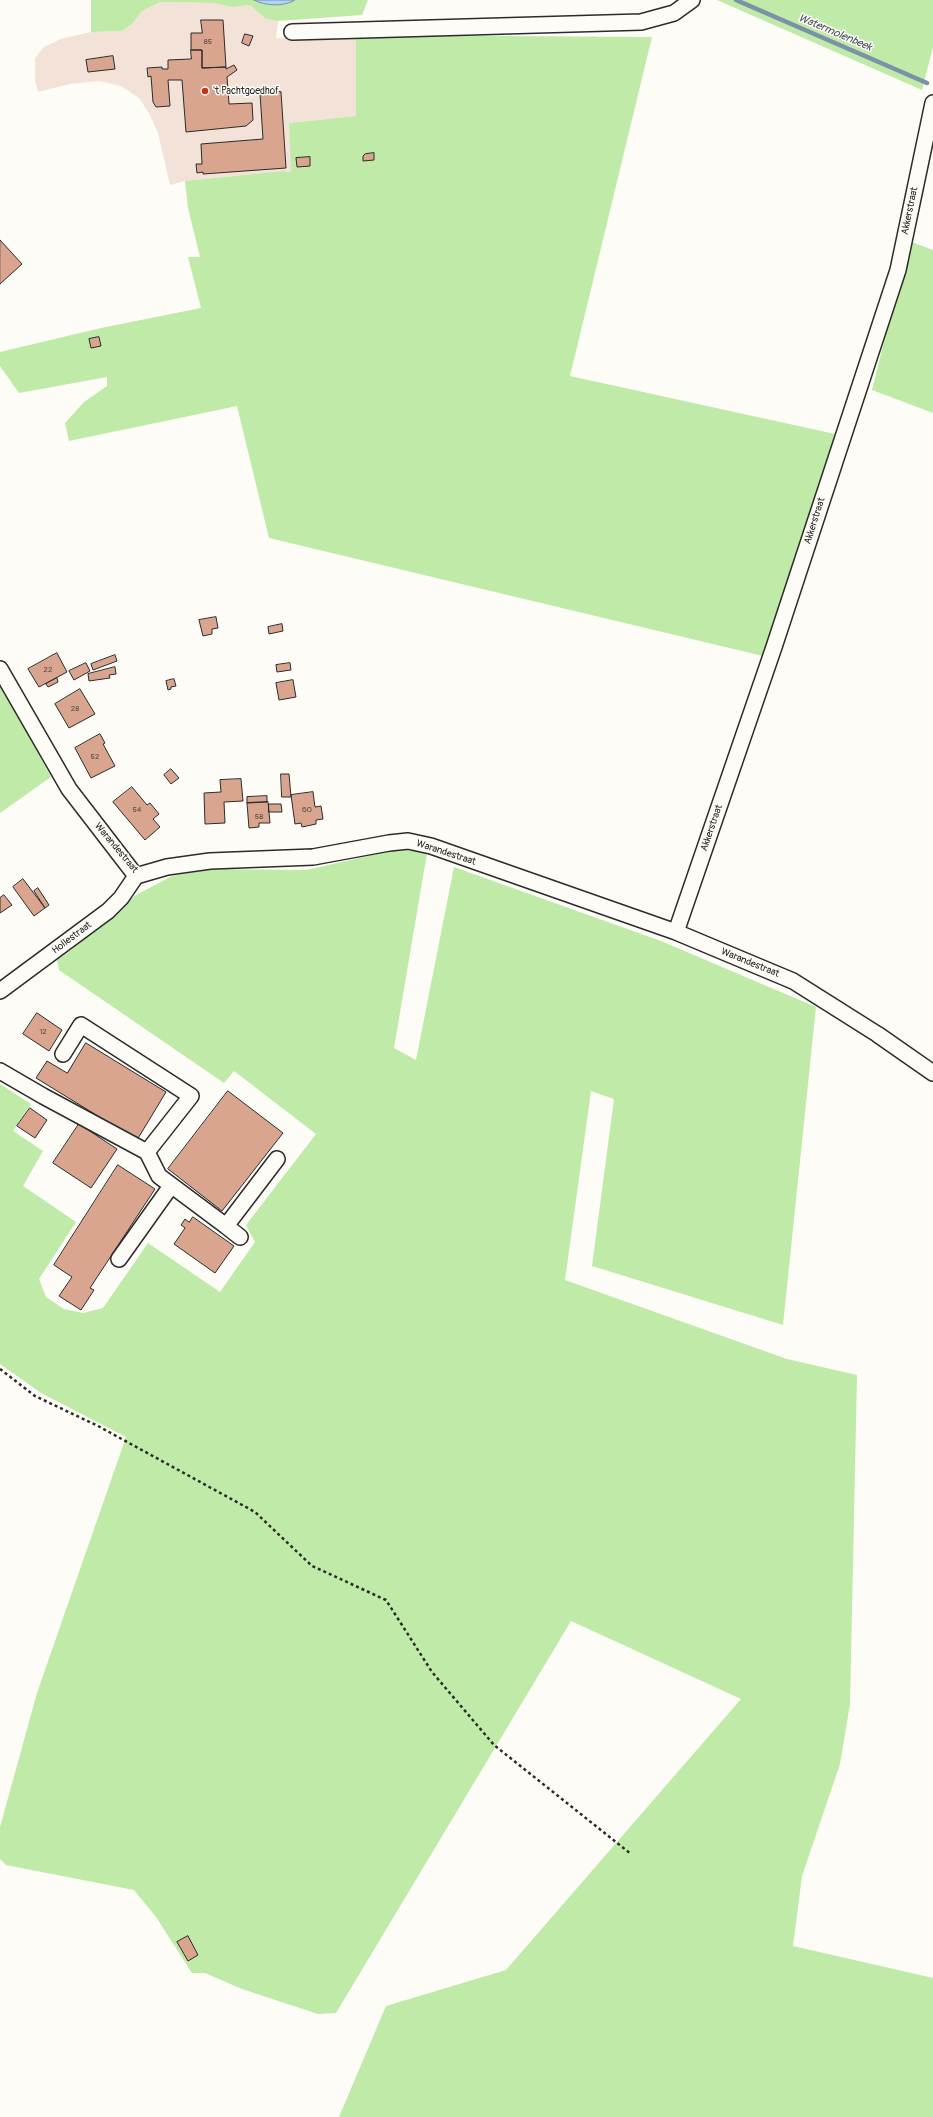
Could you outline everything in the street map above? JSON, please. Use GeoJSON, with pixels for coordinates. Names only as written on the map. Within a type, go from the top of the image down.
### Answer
{"type":"FeatureCollection","features":[{"type":"Feature","properties":{"kind":"street"},"geometry":{"type":"LineString","coordinates":[[292,32],[642,22],[674,13],[692,0]]}},
{"type":"Feature","properties":{"kind":"street","name":"Akkerstraat"},"geometry":{"type":"LineString","coordinates":[[676,932],[774,647],[898,270],[933,103]]}},
{"type":"Feature","properties":{"kind":"street","name":"Warandestraat"},"geometry":{"type":"LineString","coordinates":[[0,669],[69,790],[136,876],[167,867],[210,861],[313,857],[408,841],[431,846],[676,932],[793,981],[877,1034],[933,1073]]}},
{"type":"Feature","properties":{"kind":"street","name":"Hollestraat"},"geometry":{"type":"LineString","coordinates":[[0,991],[108,911],[121,898],[136,876]]}},
{"type":"Feature","properties":{"kind":"street"},"geometry":{"type":"LineString","coordinates":[[63,1054],[81,1025],[191,1096],[147,1152]]}},
{"type":"Feature","properties":{"kind":"street"},"geometry":{"type":"LineString","coordinates":[[0,1071],[147,1152],[159,1176],[240,1237]]}},
{"type":"Feature","properties":{"kind":"street"},"geometry":{"type":"LineString","coordinates":[[226,1226],[277,1159]]}},
{"type":"Feature","properties":{"kind":"street"},"geometry":{"type":"LineString","coordinates":[[119,1259],[171,1186]]}},
{"type":"Feature","properties":{"kind":"path"},"geometry":{"type":"LineString","coordinates":[[0,1369],[35,1396],[98,1426],[255,1512],[312,1566],[386,1600],[432,1672],[494,1745],[631,1854]]}},
{"type":"Feature","properties":{"kind":"shaded area"},"geometry":{"type":"Polygon","coordinates":[[[160,2],[213,3],[233,7],[250,5],[265,17],[278,21],[276,38],[356,35],[356,116],[289,123],[292,172],[283,171],[185,181],[170,185],[158,133],[149,113],[139,98],[121,86],[99,81],[70,84],[38,92],[35,80],[35,58],[44,47],[61,39],[91,32],[122,31],[132,24],[142,11],[160,2]]]}},
{"type":"Feature","properties":{"kind":"green space"},"geometry":{"type":"Polygon","coordinates":[[[91,0],[254,0],[263,4],[280,5],[295,0],[368,0],[362,15],[278,21],[265,18],[250,5],[233,7],[213,3],[160,2],[142,11],[132,24],[122,31],[91,32],[91,0]]]}},
{"type":"Feature","properties":{"kind":"green space"},"geometry":{"type":"Polygon","coordinates":[[[717,0],[933,0],[933,47],[922,90],[717,0]]]}},
{"type":"Feature","properties":{"kind":"green space"},"geometry":{"type":"Polygon","coordinates":[[[356,35],[652,37],[570,376],[835,434],[763,656],[269,538],[237,406],[69,441],[65,423],[84,402],[107,386],[107,377],[19,393],[0,366],[0,352],[101,328],[201,308],[188,257],[200,257],[188,208],[185,181],[283,171],[291,172],[289,123],[356,116],[356,35]]]}},
{"type":"Feature","properties":{"kind":"green space"},"geometry":{"type":"Polygon","coordinates":[[[909,241],[933,250],[933,413],[872,390],[909,241]]]}},
{"type":"Feature","properties":{"kind":"green space"},"geometry":{"type":"Polygon","coordinates":[[[0,684],[51,777],[0,813],[0,684]]]}},
{"type":"Feature","properties":{"kind":"green space"},"geometry":{"type":"Polygon","coordinates":[[[400,849],[427,853],[394,1048],[416,1060],[454,867],[661,941],[816,1007],[783,1325],[592,1266],[614,1099],[591,1091],[565,1280],[787,1359],[857,1375],[850,1704],[840,1764],[802,1876],[793,1946],[933,1978],[933,2117],[339,2117],[386,2006],[506,1970],[741,1699],[571,1621],[336,2013],[318,2014],[242,1989],[205,1973],[192,1973],[156,1917],[134,1890],[6,1865],[0,1859],[0,1827],[37,1693],[126,1437],[41,1393],[0,1364],[0,1084],[31,1104],[13,1131],[43,1151],[23,1186],[76,1222],[39,1279],[46,1297],[64,1309],[83,1313],[103,1308],[148,1243],[220,1292],[255,1242],[246,1225],[316,1134],[234,1071],[224,1083],[59,970],[57,960],[70,951],[136,895],[172,876],[211,869],[306,870],[400,849]]]}},
{"type":"Feature","properties":{"kind":"water"},"geometry":{"type":"Polygon","coordinates":[[[254,0],[295,0],[286,4],[274,5],[264,4],[254,0]]]}},
{"type":"Feature","properties":{"kind":"building"},"geometry":{"type":"Polygon","coordinates":[[[201,20],[223,20],[226,67],[202,68],[202,50],[191,50],[191,33],[202,33],[201,20]]]}},
{"type":"Feature","properties":{"kind":"building"},"geometry":{"type":"Polygon","coordinates":[[[245,34],[253,36],[249,46],[242,43],[245,34]]]}},
{"type":"Feature","properties":{"kind":"building","name":"'t Pachtgoedhof"},"geometry":{"type":"Polygon","coordinates":[[[191,50],[202,50],[202,68],[226,67],[226,69],[234,65],[237,70],[227,77],[229,104],[252,103],[253,120],[246,126],[186,132],[182,80],[168,80],[170,106],[156,107],[153,102],[151,76],[148,77],[147,68],[162,67],[162,69],[168,69],[168,60],[191,59],[191,50]]]}},
{"type":"Feature","properties":{"kind":"building"},"geometry":{"type":"Polygon","coordinates":[[[113,56],[115,69],[88,72],[86,60],[113,56]]]}},
{"type":"Feature","properties":{"kind":"building"},"geometry":{"type":"Polygon","coordinates":[[[281,92],[286,168],[203,174],[203,172],[197,173],[196,164],[202,164],[201,144],[263,139],[260,93],[281,92]]]}},
{"type":"Feature","properties":{"kind":"building"},"geometry":{"type":"Polygon","coordinates":[[[374,153],[374,160],[363,161],[363,156],[365,154],[374,153]]]}},
{"type":"Feature","properties":{"kind":"building"},"geometry":{"type":"Polygon","coordinates":[[[310,157],[310,166],[297,167],[296,158],[310,157]]]}},
{"type":"Feature","properties":{"kind":"building"},"geometry":{"type":"Polygon","coordinates":[[[0,240],[22,264],[0,284],[0,240]]]}},
{"type":"Feature","properties":{"kind":"building"},"geometry":{"type":"Polygon","coordinates":[[[99,337],[101,346],[91,348],[89,339],[99,337]]]}},
{"type":"Feature","properties":{"kind":"building"},"geometry":{"type":"Polygon","coordinates":[[[216,617],[218,628],[212,629],[212,634],[203,636],[199,620],[216,617]]]}},
{"type":"Feature","properties":{"kind":"building"},"geometry":{"type":"Polygon","coordinates":[[[282,624],[283,631],[269,634],[268,627],[282,624]]]}},
{"type":"Feature","properties":{"kind":"building"},"geometry":{"type":"Polygon","coordinates":[[[57,653],[67,672],[39,687],[28,669],[57,653]]]}},
{"type":"Feature","properties":{"kind":"building"},"geometry":{"type":"Polygon","coordinates":[[[115,655],[117,661],[93,670],[91,664],[115,655]]]}},
{"type":"Feature","properties":{"kind":"building"},"geometry":{"type":"Polygon","coordinates":[[[86,663],[90,671],[74,680],[69,671],[86,663]]]}},
{"type":"Feature","properties":{"kind":"building"},"geometry":{"type":"Polygon","coordinates":[[[290,663],[291,670],[277,672],[276,665],[290,663]]]}},
{"type":"Feature","properties":{"kind":"building"},"geometry":{"type":"Polygon","coordinates":[[[115,667],[116,674],[109,675],[110,678],[89,681],[88,674],[115,667]]]}},
{"type":"Feature","properties":{"kind":"building"},"geometry":{"type":"Polygon","coordinates":[[[57,678],[58,682],[48,687],[46,684],[57,678]]]}},
{"type":"Feature","properties":{"kind":"building"},"geometry":{"type":"Polygon","coordinates":[[[174,679],[176,686],[171,687],[171,689],[168,690],[166,681],[174,679]]]}},
{"type":"Feature","properties":{"kind":"building"},"geometry":{"type":"Polygon","coordinates":[[[293,680],[296,697],[279,700],[276,683],[293,680]]]}},
{"type":"Feature","properties":{"kind":"building"},"geometry":{"type":"Polygon","coordinates":[[[80,689],[95,714],[69,728],[55,704],[80,689]]]}},
{"type":"Feature","properties":{"kind":"building"},"geometry":{"type":"Polygon","coordinates":[[[100,734],[105,743],[103,744],[115,766],[91,778],[75,748],[100,734]]]}},
{"type":"Feature","properties":{"kind":"building"},"geometry":{"type":"Polygon","coordinates":[[[171,769],[179,778],[171,784],[164,775],[171,769]]]}},
{"type":"Feature","properties":{"kind":"building"},"geometry":{"type":"Polygon","coordinates":[[[281,774],[289,774],[291,797],[282,797],[281,774]]]}},
{"type":"Feature","properties":{"kind":"building"},"geometry":{"type":"Polygon","coordinates":[[[241,779],[243,801],[224,802],[225,823],[205,824],[204,793],[221,792],[220,780],[241,779]]]}},
{"type":"Feature","properties":{"kind":"building"},"geometry":{"type":"Polygon","coordinates":[[[132,787],[147,805],[150,803],[159,814],[153,819],[160,827],[145,840],[113,802],[132,787]]]}},
{"type":"Feature","properties":{"kind":"building"},"geometry":{"type":"Polygon","coordinates":[[[313,792],[315,807],[321,806],[323,819],[316,820],[316,824],[302,827],[301,823],[295,824],[291,795],[313,792]]]}},
{"type":"Feature","properties":{"kind":"building"},"geometry":{"type":"Polygon","coordinates":[[[267,796],[267,802],[247,803],[247,797],[267,796]]]}},
{"type":"Feature","properties":{"kind":"building"},"geometry":{"type":"Polygon","coordinates":[[[268,802],[270,823],[259,823],[259,827],[249,828],[247,803],[268,802]]]}},
{"type":"Feature","properties":{"kind":"building"},"geometry":{"type":"Polygon","coordinates":[[[269,804],[281,804],[282,812],[269,812],[269,804]]]}},
{"type":"Feature","properties":{"kind":"building"},"geometry":{"type":"Polygon","coordinates":[[[23,879],[45,908],[34,916],[13,887],[23,879]]]}},
{"type":"Feature","properties":{"kind":"building"},"geometry":{"type":"Polygon","coordinates":[[[38,888],[49,905],[45,908],[34,891],[38,888]]]}},
{"type":"Feature","properties":{"kind":"building"},"geometry":{"type":"Polygon","coordinates":[[[4,895],[12,905],[0,913],[0,898],[4,895]]]}},
{"type":"Feature","properties":{"kind":"building"},"geometry":{"type":"Polygon","coordinates":[[[37,1013],[62,1030],[49,1051],[23,1034],[37,1013]]]}},
{"type":"Feature","properties":{"kind":"building"},"geometry":{"type":"Polygon","coordinates":[[[86,1043],[166,1092],[137,1140],[36,1078],[47,1061],[67,1073],[86,1043]]]}},
{"type":"Feature","properties":{"kind":"building"},"geometry":{"type":"Polygon","coordinates":[[[228,1091],[283,1133],[222,1211],[168,1169],[228,1091]]]}},
{"type":"Feature","properties":{"kind":"building"},"geometry":{"type":"Polygon","coordinates":[[[30,1108],[47,1120],[35,1138],[17,1126],[30,1108]]]}},
{"type":"Feature","properties":{"kind":"building"},"geometry":{"type":"Polygon","coordinates":[[[79,1124],[117,1149],[91,1188],[53,1163],[79,1124]]]}},
{"type":"Feature","properties":{"kind":"building"},"geometry":{"type":"Polygon","coordinates":[[[118,1165],[155,1189],[90,1288],[94,1290],[81,1310],[59,1296],[72,1277],[54,1265],[118,1165]]]}},
{"type":"Feature","properties":{"kind":"building"},"geometry":{"type":"Polygon","coordinates":[[[193,1217],[234,1246],[215,1273],[174,1244],[185,1228],[181,1225],[185,1219],[189,1222],[193,1217]]]}},
{"type":"Feature","properties":{"kind":"building"},"geometry":{"type":"Polygon","coordinates":[[[188,1936],[198,1955],[188,1961],[177,1942],[188,1936]]]}},
{"type":"Feature","properties":{"kind":"waterway","name":"Watermolenbeek"},"geometry":{"type":"LineString","coordinates":[[736,0],[927,83]]}},
{"type":"Feature","properties":{"kind":"place","name":"'t Pachtgoedhof"},"geometry":{"type":"Point","coordinates":[205,91]}}]}
